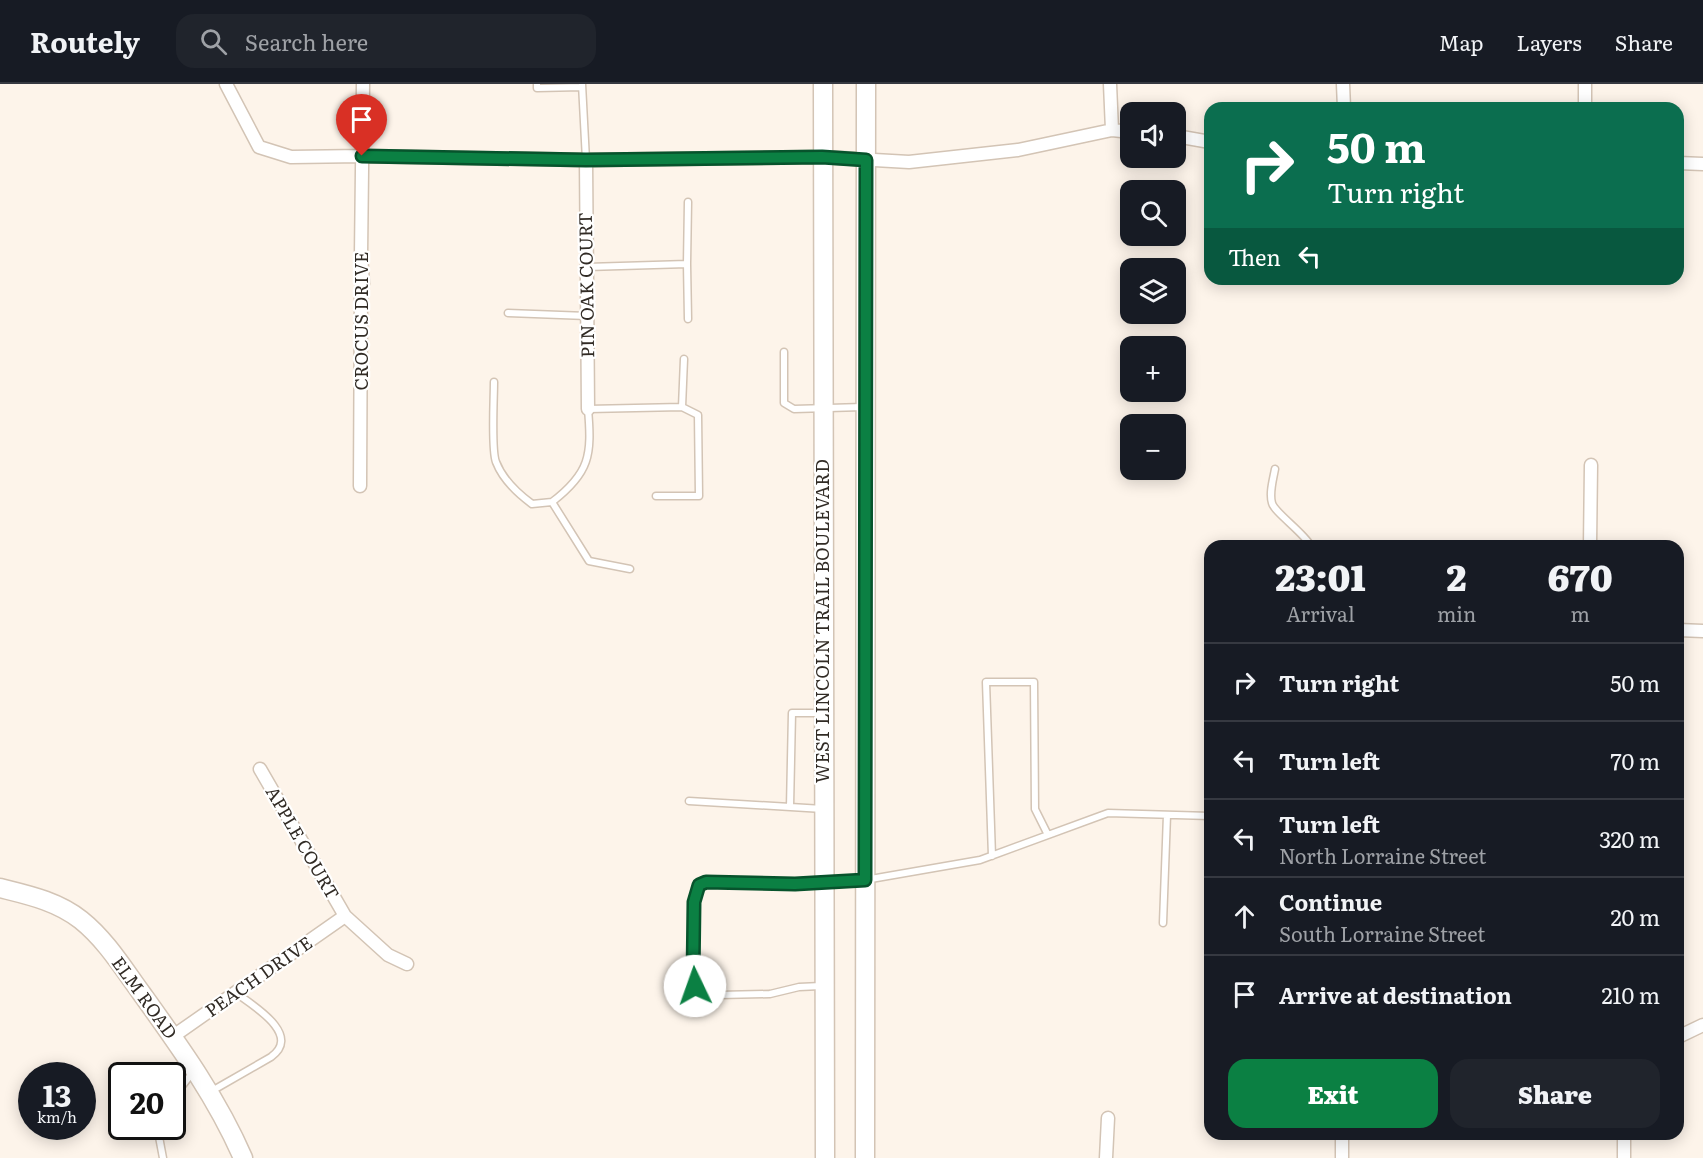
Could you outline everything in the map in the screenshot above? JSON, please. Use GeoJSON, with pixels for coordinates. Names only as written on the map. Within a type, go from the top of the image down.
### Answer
{"type":"FeatureCollection","features":[{"type":"Feature","properties":{"kind":"main road","name":"WEST LINCOLN TRAIL BOULEVARD"},"geometry":{"type":"LineString","coordinates":[[823,84],[825,1158]]}},
{"type":"Feature","properties":{"kind":"main road"},"geometry":{"type":"LineString","coordinates":[[865,1158],[866,84]]}},
{"type":"Feature","properties":{"kind":"main road","name":"ELM ROAD"},"geometry":{"type":"LineString","coordinates":[[0,888],[37,897],[59,906],[80,919],[97,935],[195,1069],[228,1124],[243,1158]]}},
{"type":"Feature","properties":{"kind":"street"},"geometry":{"type":"LineString","coordinates":[[226,84],[259,147],[291,158],[362,156],[586,160],[822,157],[909,162],[1017,150],[1112,130],[1120,131]]}},
{"type":"Feature","properties":{"kind":"street","name":"CROCUS DRIVE"},"geometry":{"type":"LineString","coordinates":[[360,486],[363,84]]}},
{"type":"Feature","properties":{"kind":"street"},"geometry":{"type":"LineString","coordinates":[[1110,84],[1112,130]]}},
{"type":"Feature","properties":{"kind":"street"},"geometry":{"type":"LineString","coordinates":[[1343,84],[1344,102]]}},
{"type":"Feature","properties":{"kind":"street"},"geometry":{"type":"LineString","coordinates":[[1585,84],[1585,102]]}},
{"type":"Feature","properties":{"kind":"street"},"geometry":{"type":"LineString","coordinates":[[1186,138],[1204,141]]}},
{"type":"Feature","properties":{"kind":"street","name":"PIN OAK COURT"},"geometry":{"type":"LineString","coordinates":[[586,160],[588,409]]}},
{"type":"Feature","properties":{"kind":"street"},"geometry":{"type":"LineString","coordinates":[[1684,163],[1703,164]]}},
{"type":"Feature","properties":{"kind":"street"},"geometry":{"type":"LineString","coordinates":[[1590,540],[1591,465]]}},
{"type":"Feature","properties":{"kind":"street"},"geometry":{"type":"LineString","coordinates":[[1684,630],[1703,631]]}},
{"type":"Feature","properties":{"kind":"street","name":"APPLE COURT"},"geometry":{"type":"LineString","coordinates":[[260,770],[345,916],[388,955],[407,964]]}},
{"type":"Feature","properties":{"kind":"street","name":"PEACH DRIVE"},"geometry":{"type":"LineString","coordinates":[[172,1037],[345,916]]}},
{"type":"Feature","properties":{"kind":"street"},"geometry":{"type":"LineString","coordinates":[[1684,1034],[1703,1025]]}},
{"type":"Feature","properties":{"kind":"street"},"geometry":{"type":"LineString","coordinates":[[1106,1158],[1108,1118]]}},
{"type":"Feature","properties":{"kind":"street"},"geometry":{"type":"LineString","coordinates":[[1342,1140],[1342,1158]]}},
{"type":"Feature","properties":{"kind":"street"},"geometry":{"type":"LineString","coordinates":[[1624,1140],[1624,1158]]}},
{"type":"Feature","properties":{"kind":"lane"},"geometry":{"type":"LineString","coordinates":[[537,84],[537,88],[582,86],[586,160]]}},
{"type":"Feature","properties":{"kind":"lane"},"geometry":{"type":"LineString","coordinates":[[688,202],[688,320]]}},
{"type":"Feature","properties":{"kind":"lane"},"geometry":{"type":"LineString","coordinates":[[587,267],[687,264]]}},
{"type":"Feature","properties":{"kind":"lane"},"geometry":{"type":"LineString","coordinates":[[508,313],[588,316]]}},
{"type":"Feature","properties":{"kind":"lane"},"geometry":{"type":"LineString","coordinates":[[784,352],[784,403],[795,409],[865,407]]}},
{"type":"Feature","properties":{"kind":"lane"},"geometry":{"type":"LineString","coordinates":[[682,407],[684,359]]}},
{"type":"Feature","properties":{"kind":"lane"},"geometry":{"type":"LineString","coordinates":[[494,382],[494,459],[515,492],[532,504],[552,502],[580,476],[588,458],[590,434],[588,409],[682,407],[699,415],[699,496],[656,496]]}},
{"type":"Feature","properties":{"kind":"lane"},"geometry":{"type":"LineString","coordinates":[[1275,470],[1272,504],[1276,512],[1307,540]]}},
{"type":"Feature","properties":{"kind":"lane"},"geometry":{"type":"LineString","coordinates":[[552,502],[589,561],[630,569]]}},
{"type":"Feature","properties":{"kind":"lane"},"geometry":{"type":"LineString","coordinates":[[992,856],[986,682],[1034,682],[1035,808],[1048,835]]}},
{"type":"Feature","properties":{"kind":"lane"},"geometry":{"type":"LineString","coordinates":[[790,807],[792,713],[823,714]]}},
{"type":"Feature","properties":{"kind":"lane"},"geometry":{"type":"LineString","coordinates":[[689,801],[824,809]]}},
{"type":"Feature","properties":{"kind":"lane"},"geometry":{"type":"LineString","coordinates":[[826,986],[799,987],[770,994],[719,995],[699,991],[693,978],[694,902],[699,885],[706,882],[795,884],[865,880],[980,860],[1108,813],[1204,816]]}},
{"type":"Feature","properties":{"kind":"lane"},"geometry":{"type":"LineString","coordinates":[[1163,923],[1167,815]]}},
{"type":"Feature","properties":{"kind":"lane"},"geometry":{"type":"LineString","coordinates":[[209,1092],[271,1058],[280,1051],[282,1044],[278,1030],[269,1017],[236,993]]}},
{"type":"Feature","properties":{"kind":"lane"},"geometry":{"type":"LineString","coordinates":[[186,1081],[195,1069]]}},
{"type":"Feature","properties":{"kind":"lane"},"geometry":{"type":"LineString","coordinates":[[160,1140],[163,1158]]}},
{"type":"Feature","properties":{"kind":"route"},"geometry":{"type":"LineString","coordinates":[[362,156],[586,160],[822,157],[866,160],[865,880],[795,884],[706,882],[699,885],[694,902],[693,978],[695,986]]}}]}
